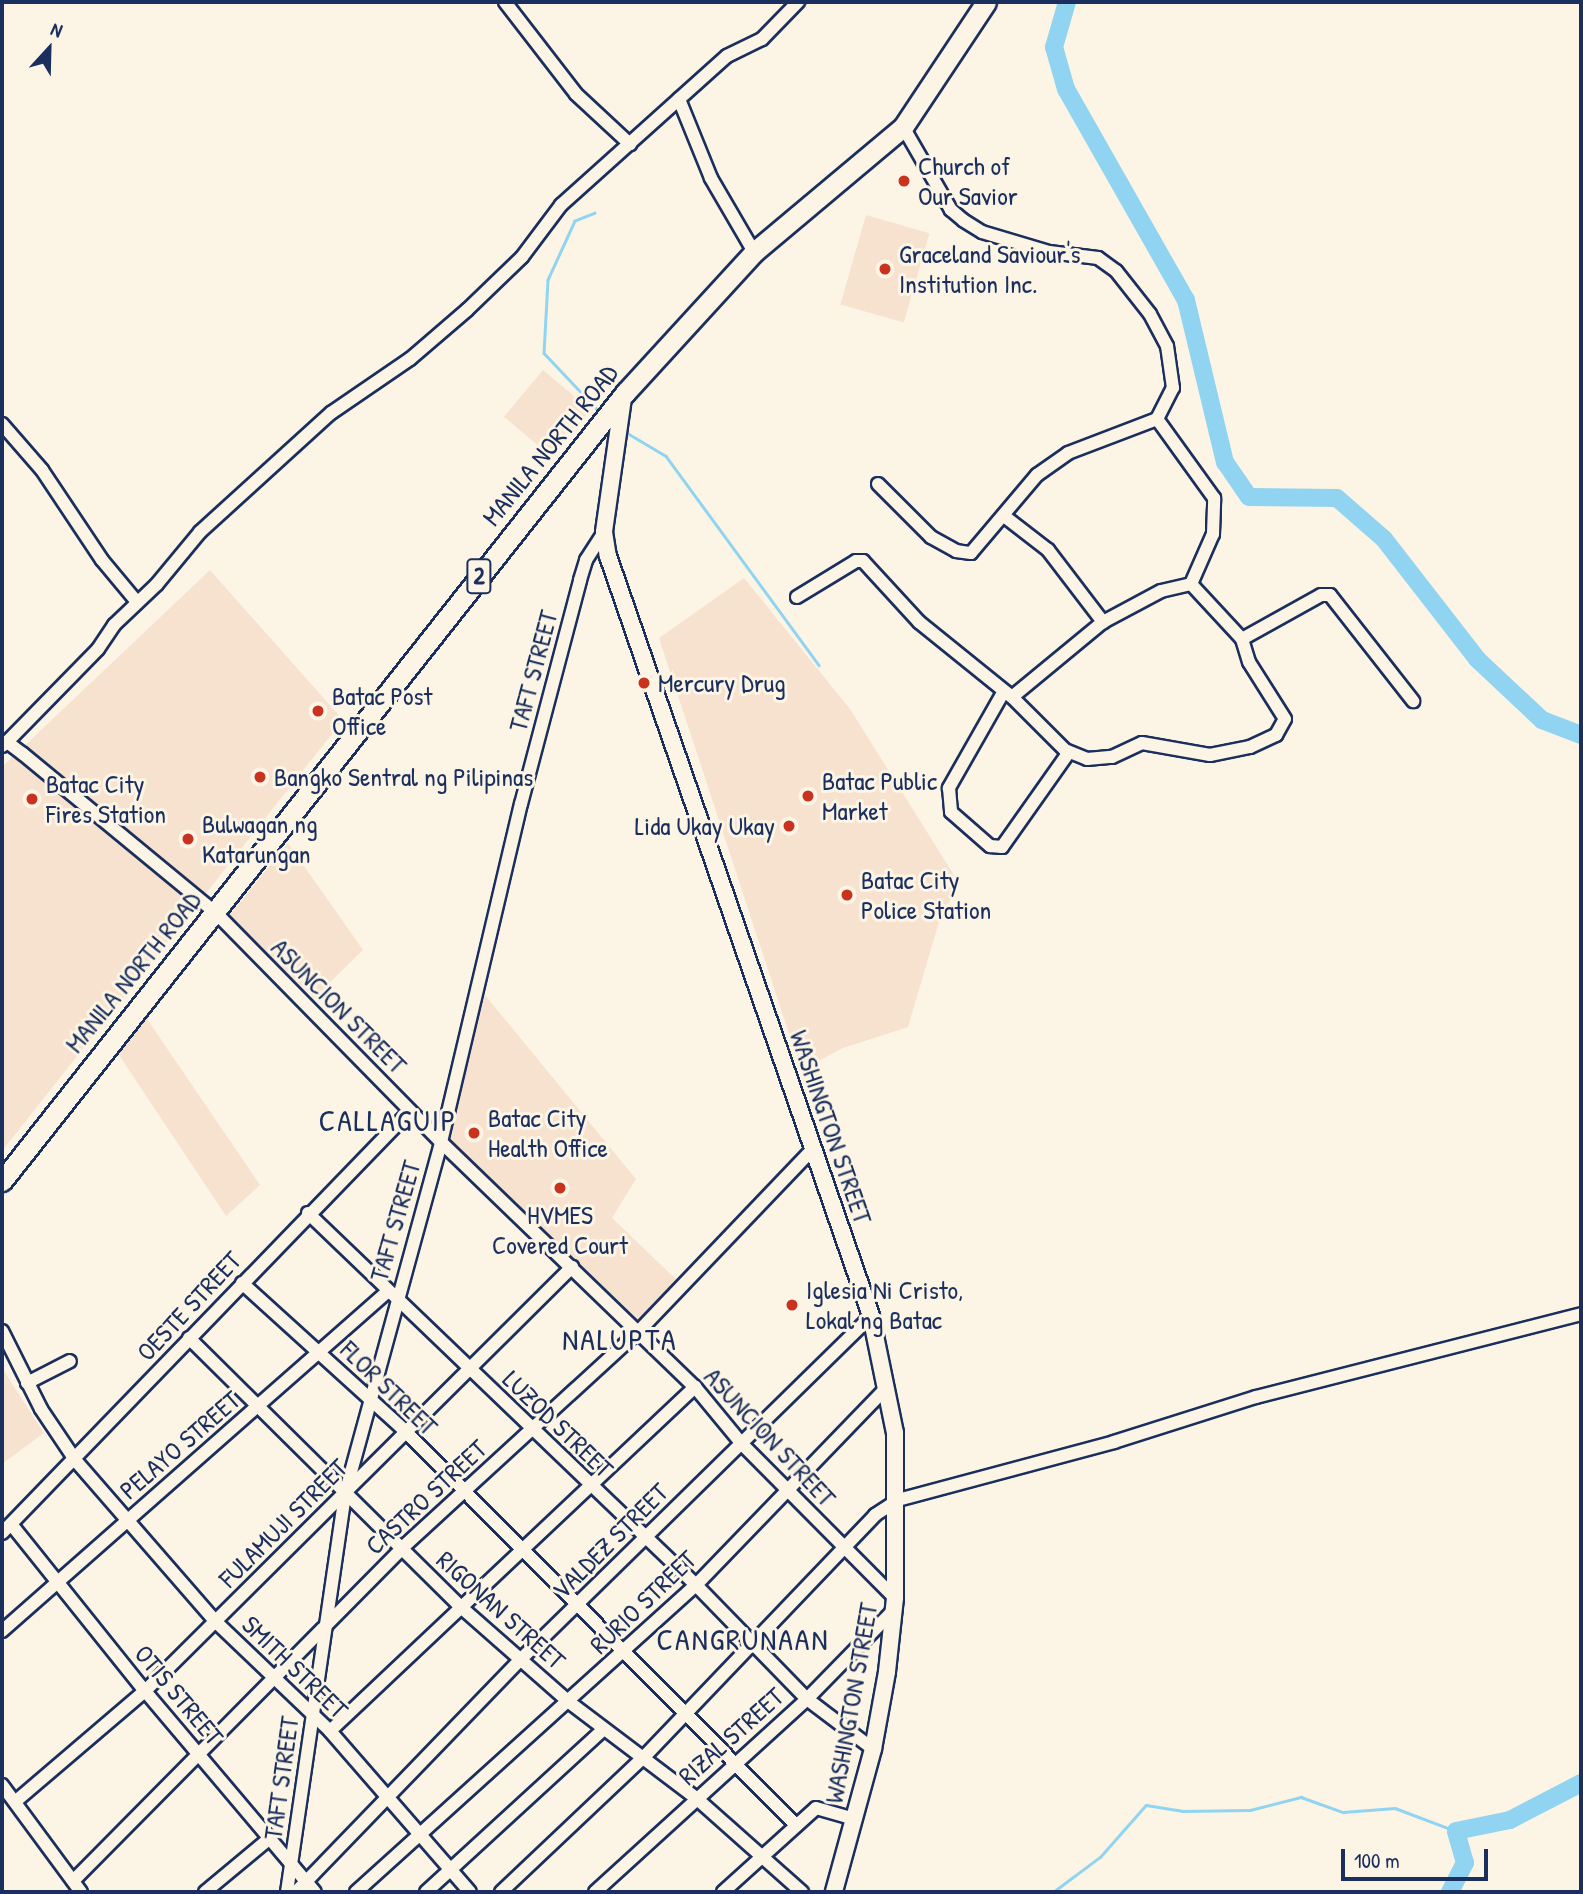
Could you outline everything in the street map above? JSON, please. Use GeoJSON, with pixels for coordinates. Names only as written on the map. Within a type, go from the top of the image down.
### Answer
{"type":"FeatureCollection","features":[{"type":"Feature","properties":{"kind":"highway","name":"MANILA NORTH ROAD"},"geometry":{"type":"LineString","coordinates":[[2,1181],[625,393],[754,252],[903,127],[986,2]]}},
{"type":"Feature","properties":{"kind":"main road","name":"WASHINGTON STREET"},"geometry":{"type":"LineString","coordinates":[[625,393],[616,422],[604,532],[616,582],[709,840],[812,1150],[871,1316],[895,1433],[898,1500],[895,1604],[873,1749],[834,1892]]}},
{"type":"Feature","properties":{"kind":"street"},"geometry":{"type":"LineString","coordinates":[[505,2],[576,94],[630,144]]}},
{"type":"Feature","properties":{"kind":"street"},"geometry":{"type":"LineString","coordinates":[[4,744],[98,649],[136,602],[200,532],[273,463],[331,413],[410,359],[467,310],[522,257],[561,205],[726,56],[762,39],[798,2]]}},
{"type":"Feature","properties":{"kind":"street"},"geometry":{"type":"LineString","coordinates":[[679,99],[711,178],[754,252]]}},
{"type":"Feature","properties":{"kind":"street"},"geometry":{"type":"LineString","coordinates":[[878,484],[932,537],[956,551],[971,553],[979,548],[1037,475],[1068,453],[1157,419],[1173,388],[1171,359],[1150,314],[1116,271],[1098,258],[1049,252],[982,232],[963,220],[944,199],[903,127]]}},
{"type":"Feature","properties":{"kind":"street"},"geometry":{"type":"LineString","coordinates":[[1157,419],[1214,498],[1213,534],[1191,584]]}},
{"type":"Feature","properties":{"kind":"street"},"geometry":{"type":"LineString","coordinates":[[2,424],[42,470],[102,560],[136,602]]}},
{"type":"Feature","properties":{"kind":"street"},"geometry":{"type":"LineString","coordinates":[[1004,516],[1048,550],[1103,622]]}},
{"type":"Feature","properties":{"kind":"street","name":"TAFT STREET"},"geometry":{"type":"LineString","coordinates":[[287,1892],[345,1494],[441,1142],[580,580],[586,560],[604,532]]}},
{"type":"Feature","properties":{"kind":"street"},"geometry":{"type":"LineString","coordinates":[[797,597],[856,561],[863,561],[901,606],[1008,694],[1069,752],[1097,761],[1130,746],[1150,744],[1210,755],[1250,747],[1276,735],[1285,719],[1250,662],[1242,639],[1191,584]]}},
{"type":"Feature","properties":{"kind":"street"},"geometry":{"type":"LineString","coordinates":[[1069,752],[1002,847],[990,846],[951,812],[948,788],[1008,694],[1103,622],[1161,591],[1191,584]]}},
{"type":"Feature","properties":{"kind":"street"},"geometry":{"type":"LineString","coordinates":[[1242,639],[1321,595],[1330,594],[1413,701]]}},
{"type":"Feature","properties":{"kind":"street","name":"ASUNCION STREET"},"geometry":{"type":"LineString","coordinates":[[4,744],[215,912],[441,1142],[695,1387],[742,1444],[895,1604]]}},
{"type":"Feature","properties":{"kind":"street","name":"OESTE STREET"},"geometry":{"type":"LineString","coordinates":[[7,1529],[76,1461],[308,1213],[410,1111]]}},
{"type":"Feature","properties":{"kind":"street","name":"CASTRO STREET"},"geometry":{"type":"LineString","coordinates":[[73,1881],[197,1751],[401,1549],[637,1333],[812,1150]]}},
{"type":"Feature","properties":{"kind":"street","name":"LUZOD STREET"},"geometry":{"type":"LineString","coordinates":[[308,1213],[644,1540],[696,1585],[807,1699],[873,1749]]}},
{"type":"Feature","properties":{"kind":"street","name":"FULAMUJI STREET"},"geometry":{"type":"LineString","coordinates":[[16,1801],[145,1691],[345,1494],[467,1368],[572,1267]]}},
{"type":"Feature","properties":{"kind":"street","name":"FLOR STREET"},"geometry":{"type":"LineString","coordinates":[[242,1283],[405,1431],[576,1608],[737,1761],[797,1826]]}},
{"type":"Feature","properties":{"kind":"street","name":"PELAYO STREET"},"geometry":{"type":"LineString","coordinates":[[2,1632],[257,1408],[317,1351],[387,1292]]}},
{"type":"Feature","properties":{"kind":"street"},"geometry":{"type":"LineString","coordinates":[[501,1892],[644,1757],[875,1516],[898,1500],[1114,1442],[1256,1397],[1581,1314]]}},
{"type":"Feature","properties":{"kind":"street","name":"VALDEZ STREET"},"geometry":{"type":"LineString","coordinates":[[296,1892],[521,1659],[871,1316]]}},
{"type":"Feature","properties":{"kind":"street","name":"SMITH STREET"},"geometry":{"type":"LineString","coordinates":[[2,1331],[27,1383],[76,1461],[215,1621],[272,1679],[330,1731],[452,1868],[470,1892]]}},
{"type":"Feature","properties":{"kind":"street","name":"RIGONAN STREET"},"geometry":{"type":"LineString","coordinates":[[189,1338],[462,1608],[569,1702],[696,1798],[762,1861],[802,1892]]}},
{"type":"Feature","properties":{"kind":"street"},"geometry":{"type":"LineString","coordinates":[[27,1383],[70,1361]]}},
{"type":"Feature","properties":{"kind":"street"},"geometry":{"type":"LineString","coordinates":[[330,1731],[523,1553],[695,1387]]}},
{"type":"Feature","properties":{"kind":"street","name":"RURIO STREET"},"geometry":{"type":"LineString","coordinates":[[356,1892],[624,1653],[696,1585],[887,1387]]}},
{"type":"Feature","properties":{"kind":"street","name":"OTIS STREET"},"geometry":{"type":"LineString","coordinates":[[7,1529],[59,1583],[145,1691],[315,1892]]}},
{"type":"Feature","properties":{"kind":"street","name":"RIZAL STREET"},"geometry":{"type":"LineString","coordinates":[[595,1892],[807,1699],[895,1604]]}},
{"type":"Feature","properties":{"kind":"street"},"geometry":{"type":"LineString","coordinates":[[426,1892],[604,1728]]}},
{"type":"Feature","properties":{"kind":"street"},"geometry":{"type":"LineString","coordinates":[[2,1785],[81,1892]]}},
{"type":"Feature","properties":{"kind":"street"},"geometry":{"type":"LineString","coordinates":[[723,1892],[762,1861],[816,1808],[855,1819]]}},
{"type":"Feature","properties":{"kind":"street"},"geometry":{"type":"LineString","coordinates":[[205,1892],[270,1838]]}},
{"type":"Feature","properties":{"kind":"shaded area","name":"Graceland Saviour's Institution Inc."},"geometry":{"type":"Polygon","coordinates":[[[866,215],[929,233],[904,323],[840,304],[866,215]]]}},
{"type":"Feature","properties":{"kind":"shaded area"},"geometry":{"type":"Polygon","coordinates":[[[543,370],[590,410],[551,457],[504,417],[543,370]]]}},
{"type":"Feature","properties":{"kind":"shaded area"},"geometry":{"type":"Polygon","coordinates":[[[210,570],[343,720],[2,1151],[2,767],[210,570]]]}},
{"type":"Feature","properties":{"kind":"shaded area","name":"Batac Public Market"},"geometry":{"type":"Polygon","coordinates":[[[744,578],[850,709],[959,883],[939,922],[908,1027],[843,1048],[801,1070],[659,638],[744,578]]]}},
{"type":"Feature","properties":{"kind":"shaded area"},"geometry":{"type":"Polygon","coordinates":[[[288,843],[363,950],[314,998],[228,917],[288,843]]]}},
{"type":"Feature","properties":{"kind":"shaded area"},"geometry":{"type":"Polygon","coordinates":[[[485,995],[636,1179],[612,1218],[680,1283],[638,1323],[448,1138],[485,995]]]}},
{"type":"Feature","properties":{"kind":"shaded area"},"geometry":{"type":"Polygon","coordinates":[[[145,1016],[260,1185],[226,1216],[117,1052],[145,1016]]]}},
{"type":"Feature","properties":{"kind":"shaded area"},"geometry":{"type":"Polygon","coordinates":[[[2,1368],[44,1433],[2,1464],[2,1368]]]}},
{"type":"Feature","properties":{"kind":"waterway"},"geometry":{"type":"LineString","coordinates":[[1067,2],[1054,47],[1066,89],[1186,300],[1225,462],[1249,497],[1337,498],[1384,539],[1477,659],[1542,720],[1581,735]]}},
{"type":"Feature","properties":{"kind":"waterway"},"geometry":{"type":"LineString","coordinates":[[595,213],[575,221],[548,280],[544,353],[596,408]]}},
{"type":"Feature","properties":{"kind":"waterway"},"geometry":{"type":"LineString","coordinates":[[624,431],[666,456],[819,665]]}},
{"type":"Feature","properties":{"kind":"waterway"},"geometry":{"type":"LineString","coordinates":[[1450,1892],[1465,1863],[1456,1831],[1510,1820],[1581,1783]]}},
{"type":"Feature","properties":{"kind":"waterway"},"geometry":{"type":"LineString","coordinates":[[1053,1892],[1100,1857],[1146,1805],[1182,1811],[1250,1810],[1301,1797],[1343,1812],[1395,1808],[1456,1831]]}},
{"type":"Feature","properties":{"kind":"place","name":"Church of Our Savior"},"geometry":{"type":"Point","coordinates":[904,181]}},
{"type":"Feature","properties":{"kind":"place","name":"Graceland Saviour's Institution Inc."},"geometry":{"type":"Point","coordinates":[885,269]}},
{"type":"Feature","properties":{"kind":"place","name":"Mercury Drug"},"geometry":{"type":"Point","coordinates":[644,683]}},
{"type":"Feature","properties":{"kind":"place","name":"Batac Post Office"},"geometry":{"type":"Point","coordinates":[318,711]}},
{"type":"Feature","properties":{"kind":"place","name":"Bangko Sentral ng Pilipinas"},"geometry":{"type":"Point","coordinates":[260,777]}},
{"type":"Feature","properties":{"kind":"place","name":"Batac Public Market"},"geometry":{"type":"Point","coordinates":[808,796]}},
{"type":"Feature","properties":{"kind":"place","name":"Batac City Fires Station"},"geometry":{"type":"Point","coordinates":[32,799]}},
{"type":"Feature","properties":{"kind":"place","name":"Lida Ukay Ukay"},"geometry":{"type":"Point","coordinates":[789,826]}},
{"type":"Feature","properties":{"kind":"place","name":"Bulwagan ng Katarungan"},"geometry":{"type":"Point","coordinates":[188,839]}},
{"type":"Feature","properties":{"kind":"place","name":"Batac City Police Station"},"geometry":{"type":"Point","coordinates":[847,895]}},
{"type":"Feature","properties":{"kind":"place","name":"Batac City Health Office"},"geometry":{"type":"Point","coordinates":[474,1133]}},
{"type":"Feature","properties":{"kind":"place","name":"HVMES Covered Court"},"geometry":{"type":"Point","coordinates":[560,1188]}},
{"type":"Feature","properties":{"kind":"place","name":"Iglesia Ni Cristo, Lokal ng Batac"},"geometry":{"type":"Point","coordinates":[792,1305]}},
{"type":"Feature","properties":{"kind":"district","name":"CALLAGUIP"},"geometry":{"type":"Point","coordinates":[388,1120]}},
{"type":"Feature","properties":{"kind":"district","name":"NALUPTA"},"geometry":{"type":"Point","coordinates":[620,1339]}},
{"type":"Feature","properties":{"kind":"district","name":"CANGRUNAAN"},"geometry":{"type":"Point","coordinates":[743,1639]}}]}
